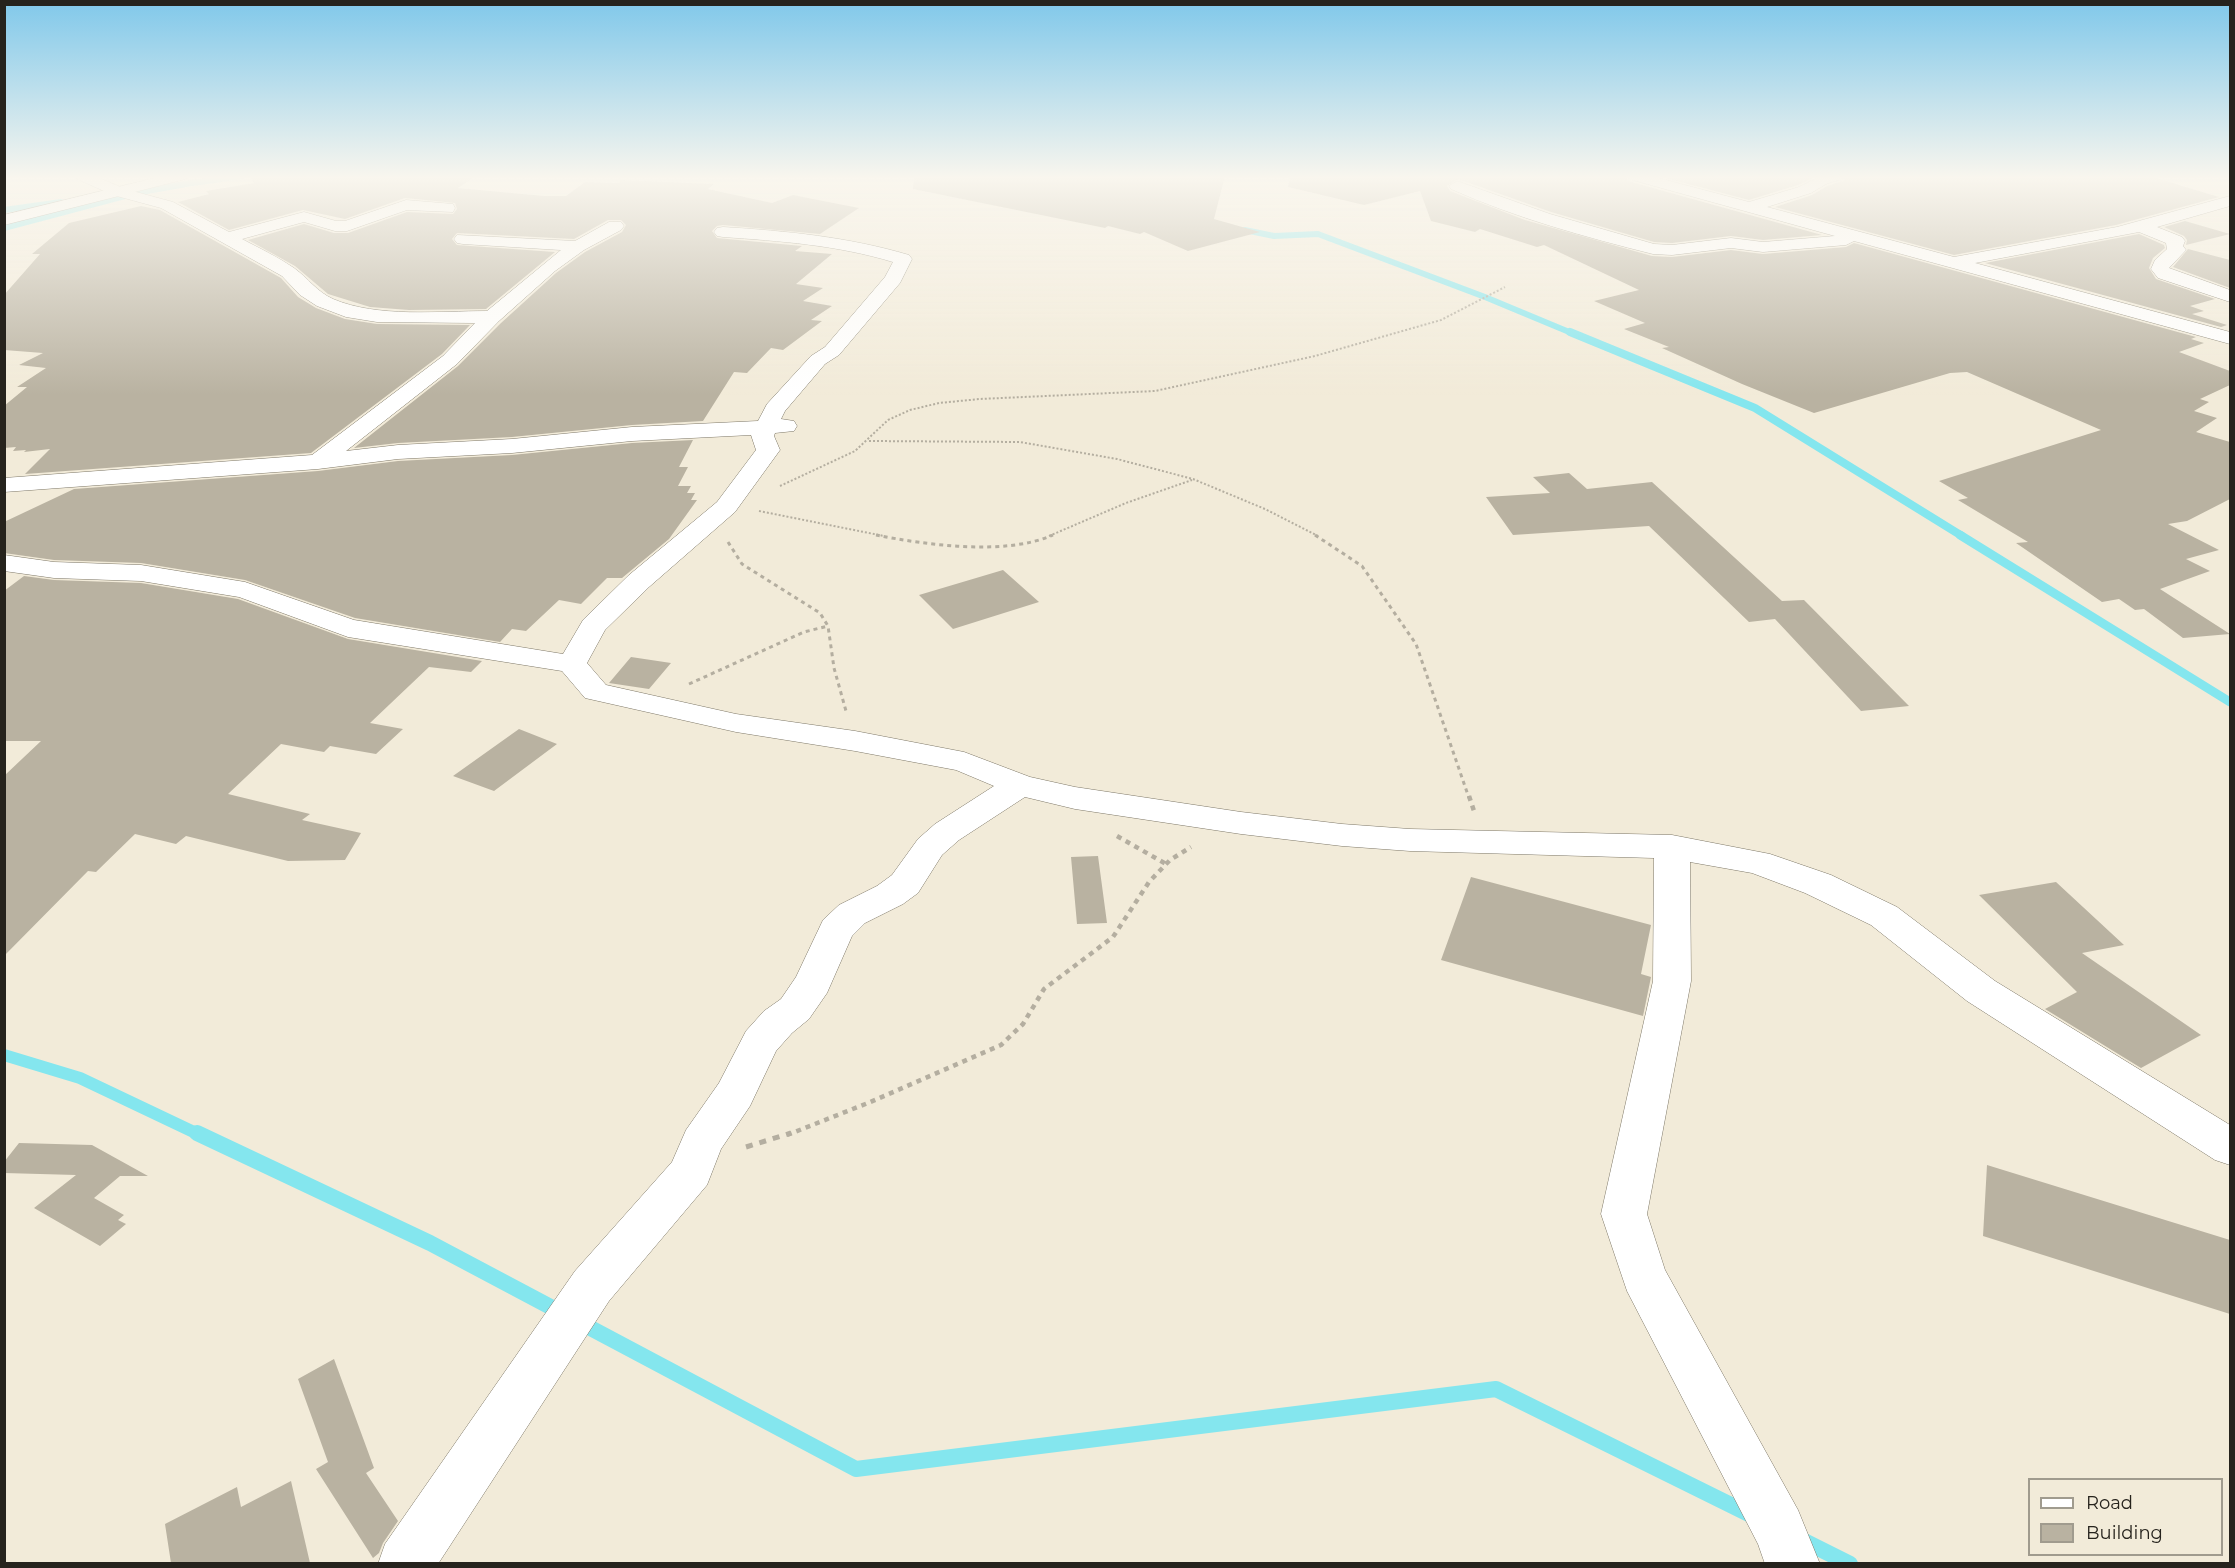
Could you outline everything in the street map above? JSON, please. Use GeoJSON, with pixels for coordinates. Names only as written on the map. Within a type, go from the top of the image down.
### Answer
{"type":"FeatureCollection","features":[{"type":"Feature","properties":{"kind":"street"},"geometry":{"type":"LineString","coordinates":[[246,249],[288,272],[307,291],[324,302],[353,314],[492,317]]}},
{"type":"Feature","properties":{"kind":"street"},"geometry":{"type":"LineString","coordinates":[[318,462],[450,360],[492,317],[549,267],[574,249]]}},
{"type":"Feature","properties":{"kind":"street"},"geometry":{"type":"LineString","coordinates":[[777,426],[776,409],[818,360],[832,351],[893,279],[903,259],[873,249]]}},
{"type":"Feature","properties":{"kind":"street"},"geometry":{"type":"LineString","coordinates":[[1656,249],[1679,249]]}},
{"type":"Feature","properties":{"kind":"street"},"geometry":{"type":"LineString","coordinates":[[1910,249],[2230,338]]}},
{"type":"Feature","properties":{"kind":"street"},"geometry":{"type":"LineString","coordinates":[[1953,261],[2019,249]]}},
{"type":"Feature","properties":{"kind":"street"},"geometry":{"type":"LineString","coordinates":[[2176,249],[2161,264],[2160,269],[2165,274],[2230,296]]}},
{"type":"Feature","properties":{"kind":"street"},"geometry":{"type":"LineString","coordinates":[[4,485],[318,462],[398,452],[512,446],[632,434],[777,426]]}},
{"type":"Feature","properties":{"kind":"street"},"geometry":{"type":"LineString","coordinates":[[572,664],[593,626],[639,581],[726,507],[768,450],[762,436],[777,426]]}},
{"type":"Feature","properties":{"kind":"street"},"geometry":{"type":"LineString","coordinates":[[4,563],[54,570],[141,573],[245,590],[348,628],[572,664],[596,692],[736,723],[855,741],[964,762],[1020,785],[1061,796],[1241,823],[1353,836],[1672,847],[1758,862],[1818,884],[1884,916],[1981,991],[2230,1147]]}},
{"type":"Feature","properties":{"kind":"street"},"geometry":{"type":"LineString","coordinates":[[405,1563],[591,1287],[691,1172],[701,1143],[747,1074],[760,1042],[778,1022],[795,1009],[813,983],[836,929],[852,914],[890,895],[905,884],[930,848],[947,832],[1020,785]]}},
{"type":"Feature","properties":{"kind":"street"},"geometry":{"type":"LineString","coordinates":[[1672,847],[1672,981],[1624,1214],[1644,1276],[1779,1529],[1792,1563]]}},
{"type":"Feature","properties":{"kind":"path"},"geometry":{"type":"LineString","coordinates":[[774,488],[855,451],[888,420],[910,410],[939,403],[1028,395],[1155,391],[1315,356],[1441,320],[1505,287]]}},
{"type":"Feature","properties":{"kind":"path"},"geometry":{"type":"LineString","coordinates":[[868,441],[1020,442],[1117,459],[1193,479],[1265,509],[1323,538],[1362,566],[1416,644],[1484,842]]}},
{"type":"Feature","properties":{"kind":"path"},"geometry":{"type":"LineString","coordinates":[[754,510],[887,537],[962,547],[1034,543],[1126,503],[1193,479]]}},
{"type":"Feature","properties":{"kind":"path"},"geometry":{"type":"LineString","coordinates":[[723,536],[742,564],[819,613],[828,626],[834,668],[855,741]]}},
{"type":"Feature","properties":{"kind":"path"},"geometry":{"type":"LineString","coordinates":[[641,703],[731,666],[804,632],[828,626]]}},
{"type":"Feature","properties":{"kind":"path"},"geometry":{"type":"LineString","coordinates":[[694,1163],[798,1131],[928,1078],[1001,1045],[1023,1024],[1044,989],[1113,937],[1149,882],[1170,860],[1208,836],[1241,823]]}},
{"type":"Feature","properties":{"kind":"building"},"geometry":{"type":"Polygon","coordinates":[[[38,249],[230,249],[281,278],[298,297],[316,308],[345,319],[377,324],[470,325],[442,354],[311,453],[25,474],[50,449],[24,452],[26,450],[13,451],[16,447],[4,448],[4,406],[27,387],[17,387],[46,368],[19,365],[43,353],[4,350],[4,295],[40,254],[32,254],[38,249]]]}},
{"type":"Feature","properties":{"kind":"building"},"geometry":{"type":"Polygon","coordinates":[[[265,249],[515,249],[555,252],[486,309],[409,310],[370,307],[328,294],[295,266],[265,249]]]}},
{"type":"Feature","properties":{"kind":"building"},"geometry":{"type":"Polygon","coordinates":[[[590,249],[798,249],[795,251],[832,254],[796,284],[823,288],[803,301],[832,306],[811,320],[822,321],[783,350],[771,348],[747,373],[734,372],[703,421],[354,448],[458,366],[556,273],[590,249]]]}},
{"type":"Feature","properties":{"kind":"building"},"geometry":{"type":"Polygon","coordinates":[[[1553,249],[1628,249],[1652,256],[1672,257],[1731,250],[1763,254],[1820,249],[1876,249],[2196,337],[2191,339],[2204,343],[2179,352],[2230,371],[2230,385],[2200,399],[2209,402],[2194,411],[2217,418],[2196,432],[2230,442],[2230,499],[2187,521],[2168,524],[2219,550],[2186,559],[2210,571],[2160,589],[2230,634],[2183,638],[2144,609],[2135,610],[2119,599],[2102,602],[2016,543],[2028,542],[1958,500],[1968,498],[1939,481],[2101,430],[1967,372],[1950,373],[1814,413],[1742,384],[1662,348],[1669,347],[1624,329],[1645,323],[1594,301],[1639,290],[1553,249]]]}},
{"type":"Feature","properties":{"kind":"building"},"geometry":{"type":"Polygon","coordinates":[[[1932,249],[1985,249],[1954,255],[1932,249]]]}},
{"type":"Feature","properties":{"kind":"building"},"geometry":{"type":"Polygon","coordinates":[[[2058,249],[2164,249],[2153,258],[2149,268],[2156,279],[2215,299],[2190,306],[2204,311],[2192,314],[2227,325],[2221,327],[1985,263],[2058,249]]]}},
{"type":"Feature","properties":{"kind":"building"},"geometry":{"type":"Polygon","coordinates":[[[2188,249],[2230,260],[2230,288],[2173,267],[2188,249]]]}},
{"type":"Feature","properties":{"kind":"building"},"geometry":{"type":"Polygon","coordinates":[[[693,440],[679,467],[688,467],[678,486],[691,486],[687,493],[695,493],[691,500],[697,500],[669,539],[622,578],[607,578],[581,604],[559,600],[526,631],[512,629],[500,642],[355,618],[245,580],[141,563],[54,560],[4,553],[4,522],[74,489],[318,471],[398,461],[512,455],[632,443],[693,440]]]}},
{"type":"Feature","properties":{"kind":"building"},"geometry":{"type":"Polygon","coordinates":[[[1569,473],[1587,489],[1652,482],[1782,601],[1804,600],[1909,706],[1861,711],[1775,619],[1749,622],[1649,526],[1513,535],[1486,497],[1550,493],[1533,477],[1569,473]]]}},
{"type":"Feature","properties":{"kind":"building"},"geometry":{"type":"Polygon","coordinates":[[[1003,570],[1039,602],[953,629],[919,595],[1003,570]]]}},
{"type":"Feature","properties":{"kind":"building"},"geometry":{"type":"Polygon","coordinates":[[[24,576],[54,580],[141,583],[238,599],[348,639],[482,661],[471,672],[429,667],[370,723],[403,729],[376,754],[330,746],[324,752],[281,744],[228,794],[310,814],[302,820],[361,833],[345,860],[288,861],[186,836],[176,844],[135,834],[96,872],[88,871],[4,956],[4,776],[41,741],[4,741],[4,591],[24,576]]]}},
{"type":"Feature","properties":{"kind":"building"},"geometry":{"type":"Polygon","coordinates":[[[631,657],[671,663],[649,689],[609,683],[631,657]]]}},
{"type":"Feature","properties":{"kind":"building"},"geometry":{"type":"Polygon","coordinates":[[[519,729],[557,744],[494,791],[453,776],[519,729]]]}},
{"type":"Feature","properties":{"kind":"building"},"geometry":{"type":"Polygon","coordinates":[[[1098,856],[1107,923],[1077,924],[1071,857],[1098,856]]]}},
{"type":"Feature","properties":{"kind":"building"},"geometry":{"type":"Polygon","coordinates":[[[1471,877],[1651,925],[1641,974],[1651,977],[1643,1016],[1441,960],[1471,877]]]}},
{"type":"Feature","properties":{"kind":"building"},"geometry":{"type":"Polygon","coordinates":[[[2056,882],[2124,945],[2082,953],[2201,1035],[2141,1068],[2045,1009],[2077,992],[1979,895],[2056,882]]]}},
{"type":"Feature","properties":{"kind":"building"},"geometry":{"type":"Polygon","coordinates":[[[19,1143],[92,1145],[148,1176],[120,1176],[94,1198],[124,1215],[118,1220],[126,1224],[100,1246],[34,1208],[76,1175],[4,1173],[4,1162],[19,1143]]]}},
{"type":"Feature","properties":{"kind":"building"},"geometry":{"type":"Polygon","coordinates":[[[1987,1165],[2230,1240],[2230,1314],[1983,1236],[1987,1165]]]}},
{"type":"Feature","properties":{"kind":"building"},"geometry":{"type":"Polygon","coordinates":[[[334,1359],[374,1468],[366,1473],[398,1521],[379,1553],[373,1558],[316,1469],[328,1462],[298,1379],[334,1359]]]}},
{"type":"Feature","properties":{"kind":"building"},"geometry":{"type":"Polygon","coordinates":[[[291,1481],[310,1563],[171,1563],[165,1524],[237,1487],[241,1507],[291,1481]]]}},
{"type":"Feature","properties":{"kind":"waterway"},"geometry":{"type":"LineString","coordinates":[[1358,249],[1485,297],[1574,334]]}},
{"type":"Feature","properties":{"kind":"waterway"},"geometry":{"type":"LineString","coordinates":[[1570,332],[1755,408],[1962,536]]}},
{"type":"Feature","properties":{"kind":"waterway"},"geometry":{"type":"LineString","coordinates":[[1960,535],[2230,702]]}},
{"type":"Feature","properties":{"kind":"waterway"},"geometry":{"type":"LineString","coordinates":[[4,1055],[80,1078],[200,1135]]}},
{"type":"Feature","properties":{"kind":"waterway"},"geometry":{"type":"LineString","coordinates":[[197,1133],[430,1243],[562,1313]]}},
{"type":"Feature","properties":{"kind":"waterway"},"geometry":{"type":"LineString","coordinates":[[581,1323],[856,1469],[1496,1389],[1751,1515]]}},
{"type":"Feature","properties":{"kind":"waterway"},"geometry":{"type":"LineString","coordinates":[[1800,1539],[1850,1564]]}}]}
